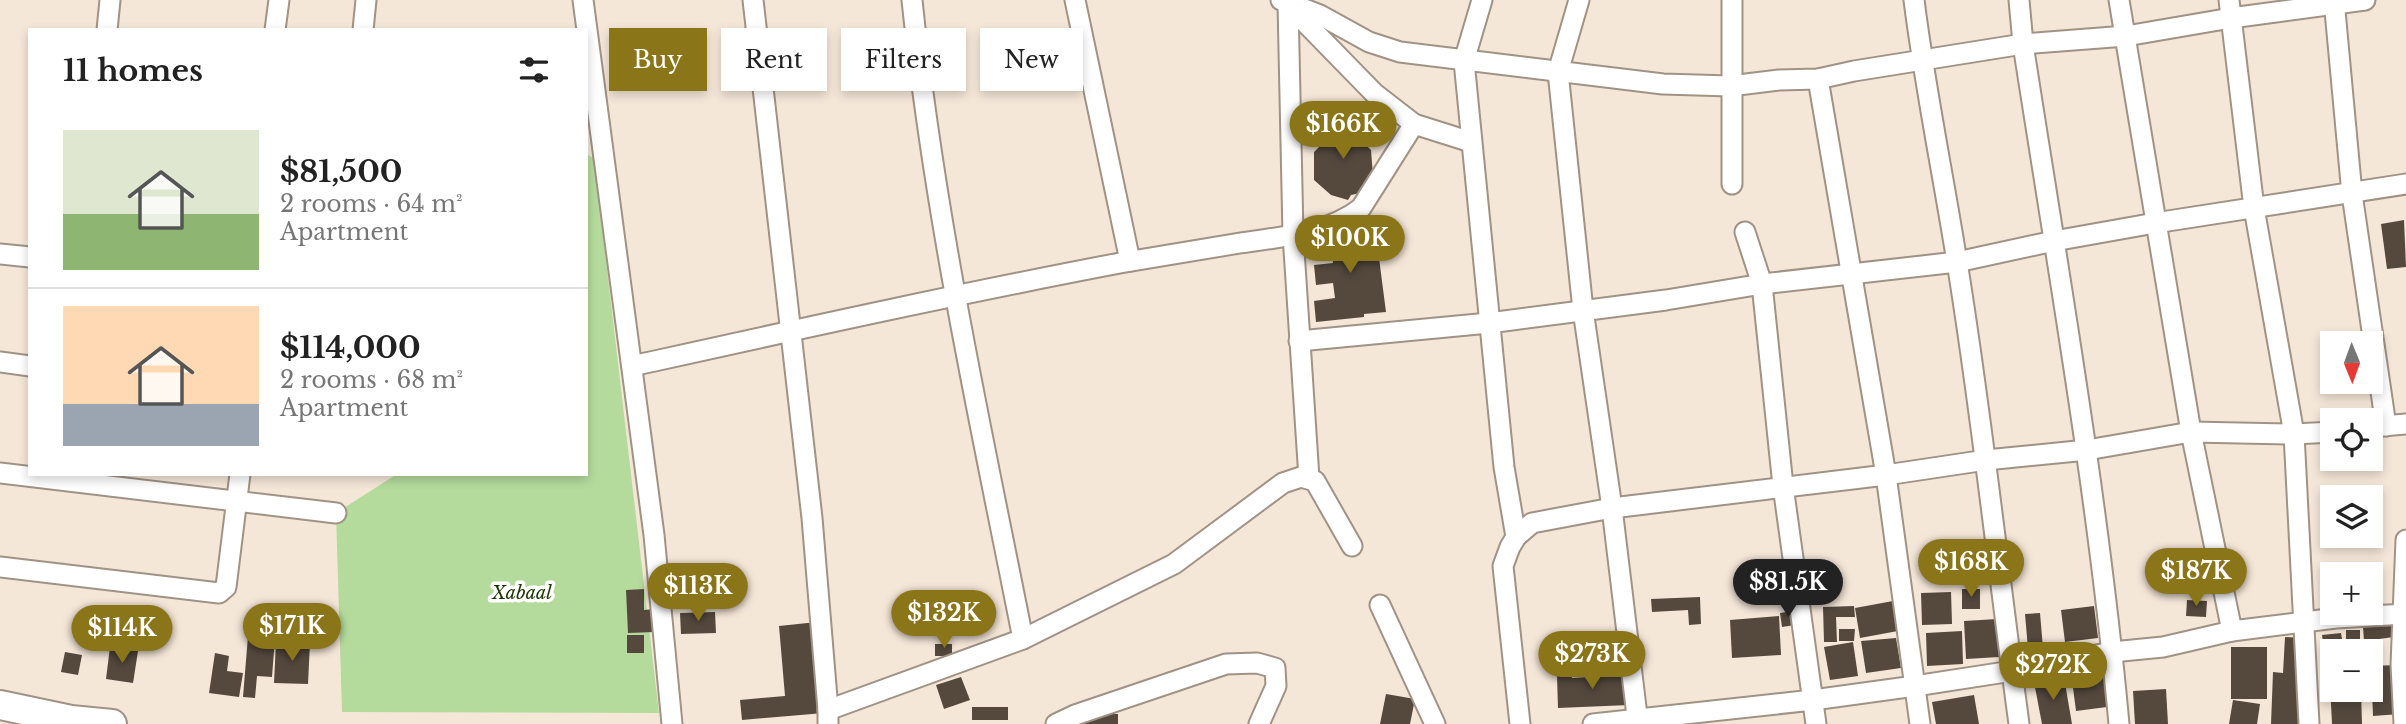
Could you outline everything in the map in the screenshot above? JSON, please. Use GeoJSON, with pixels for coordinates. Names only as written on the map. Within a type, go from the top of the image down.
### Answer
{"type":"FeatureCollection","features":[{"type":"Feature","properties":{"kind":"street"},"geometry":{"type":"LineString","coordinates":[[107,28],[110,0]]}},
{"type":"Feature","properties":{"kind":"street"},"geometry":{"type":"LineString","coordinates":[[275,28],[279,0]]}},
{"type":"Feature","properties":{"kind":"street"},"geometry":{"type":"LineString","coordinates":[[363,28],[366,0]]}},
{"type":"Feature","properties":{"kind":"street"},"geometry":{"type":"LineString","coordinates":[[583,0],[586,28]]}},
{"type":"Feature","properties":{"kind":"street"},"geometry":{"type":"LineString","coordinates":[[753,0],[813,518],[828,717],[1023,639],[1174,564],[1283,483],[1301,477],[1315,481],[1352,547]]}},
{"type":"Feature","properties":{"kind":"street"},"geometry":{"type":"LineString","coordinates":[[912,0],[922,93],[955,295],[1023,639]]}},
{"type":"Feature","properties":{"kind":"street"},"geometry":{"type":"LineString","coordinates":[[1075,0],[1130,261]]}},
{"type":"Feature","properties":{"kind":"street"},"geometry":{"type":"LineString","coordinates":[[1482,0],[1464,61],[1504,467],[1516,537]]}},
{"type":"Feature","properties":{"kind":"street"},"geometry":{"type":"LineString","coordinates":[[1579,0],[1558,72],[1583,310],[1612,508],[1638,722]]}},
{"type":"Feature","properties":{"kind":"street"},"geometry":{"type":"LineString","coordinates":[[1732,0],[1732,184]]}},
{"type":"Feature","properties":{"kind":"street"},"geometry":{"type":"LineString","coordinates":[[1914,0],[1921,62],[1957,261],[1986,460],[2019,724]]}},
{"type":"Feature","properties":{"kind":"street"},"geometry":{"type":"LineString","coordinates":[[2018,0],[2087,450],[2119,724]]}},
{"type":"Feature","properties":{"kind":"street"},"geometry":{"type":"LineString","coordinates":[[2119,0],[2191,432],[2232,631]]}},
{"type":"Feature","properties":{"kind":"street"},"geometry":{"type":"LineString","coordinates":[[1284,2],[1320,15],[1369,41],[1400,52],[1663,84],[1731,86],[1779,80],[1818,79],[2023,44],[2126,36],[2230,9],[2365,0]]}},
{"type":"Feature","properties":{"kind":"street"},"geometry":{"type":"LineString","coordinates":[[1284,2],[1374,93],[1414,124],[1471,142]]}},
{"type":"Feature","properties":{"kind":"street"},"geometry":{"type":"LineString","coordinates":[[1284,2],[1293,235],[1309,478]]}},
{"type":"Feature","properties":{"kind":"street"},"geometry":{"type":"LineString","coordinates":[[2334,2],[2352,194],[2388,426]]}},
{"type":"Feature","properties":{"kind":"street"},"geometry":{"type":"LineString","coordinates":[[2230,9],[2254,208],[2294,435],[2309,724]]}},
{"type":"Feature","properties":{"kind":"street"},"geometry":{"type":"LineString","coordinates":[[589,50],[654,535],[672,724]]}},
{"type":"Feature","properties":{"kind":"street"},"geometry":{"type":"LineString","coordinates":[[1818,79],[1886,475],[1920,724]]}},
{"type":"Feature","properties":{"kind":"street"},"geometry":{"type":"LineString","coordinates":[[632,366],[955,295],[1130,261],[1293,235],[1348,218],[1361,208],[1414,124]]}},
{"type":"Feature","properties":{"kind":"street"},"geometry":{"type":"LineString","coordinates":[[1299,341],[1489,323],[1957,261],[2155,223],[2406,184]]}},
{"type":"Feature","properties":{"kind":"street"},"geometry":{"type":"LineString","coordinates":[[1745,232],[1762,285],[1783,486],[1816,724]]}},
{"type":"Feature","properties":{"kind":"street"},"geometry":{"type":"LineString","coordinates":[[0,254],[28,257]]}},
{"type":"Feature","properties":{"kind":"street"},"geometry":{"type":"LineString","coordinates":[[0,362],[28,366]]}},
{"type":"Feature","properties":{"kind":"street"},"geometry":{"type":"LineString","coordinates":[[1520,724],[1503,566],[1516,537],[1532,523],[1612,508],[1886,475],[1986,460],[2087,450],[2191,432],[2294,435],[2320,433]]}},
{"type":"Feature","properties":{"kind":"street"},"geometry":{"type":"LineString","coordinates":[[0,473],[337,513]]}},
{"type":"Feature","properties":{"kind":"street"},"geometry":{"type":"LineString","coordinates":[[0,568],[219,593],[226,587],[240,476]]}},
{"type":"Feature","properties":{"kind":"street"},"geometry":{"type":"LineString","coordinates":[[2404,724],[2401,665],[2406,540]]}},
{"type":"Feature","properties":{"kind":"street"},"geometry":{"type":"LineString","coordinates":[[1380,605],[1435,724]]}},
{"type":"Feature","properties":{"kind":"street"},"geometry":{"type":"LineString","coordinates":[[1593,724],[1638,722],[1813,700],[2012,671],[2112,652],[2163,647],[2232,631],[2405,614]]}},
{"type":"Feature","properties":{"kind":"street"},"geometry":{"type":"LineString","coordinates":[[1056,724],[1075,715],[1226,664],[1257,663],[1275,668],[1276,686],[1259,724]]}},
{"type":"Feature","properties":{"kind":"street"},"geometry":{"type":"LineString","coordinates":[[0,705],[71,720],[112,724]]}},
{"type":"Feature","properties":{"kind":"green space","name":"Xabaal"},"geometry":{"type":"Polygon","coordinates":[[[588,155],[594,158],[659,713],[342,712],[336,513],[394,476],[588,476],[588,155]]]}},
{"type":"Feature","properties":{"kind":"building"},"geometry":{"type":"Polygon","coordinates":[[[1327,120],[1354,120],[1354,134],[1371,150],[1373,176],[1360,193],[1351,195],[1348,200],[1331,195],[1314,180],[1314,152],[1327,139],[1327,120]]]}},
{"type":"Feature","properties":{"kind":"building"},"geometry":{"type":"Polygon","coordinates":[[[2404,220],[2406,267],[2387,269],[2381,224],[2404,220]]]}},
{"type":"Feature","properties":{"kind":"building"},"geometry":{"type":"Polygon","coordinates":[[[1375,227],[1386,312],[1316,322],[1314,301],[1335,298],[1333,283],[1316,285],[1314,265],[1333,263],[1332,253],[1316,255],[1313,234],[1375,227]]]}},
{"type":"Feature","properties":{"kind":"building"},"geometry":{"type":"Polygon","coordinates":[[[644,589],[644,610],[654,609],[655,632],[628,633],[626,590],[644,589]]]}},
{"type":"Feature","properties":{"kind":"building"},"geometry":{"type":"Polygon","coordinates":[[[1962,589],[1980,589],[1980,609],[1962,609],[1962,589]]]}},
{"type":"Feature","properties":{"kind":"building"},"geometry":{"type":"Polygon","coordinates":[[[1951,592],[1952,624],[1922,625],[1921,593],[1951,592]]]}},
{"type":"Feature","properties":{"kind":"building"},"geometry":{"type":"Polygon","coordinates":[[[1700,597],[1701,624],[1689,625],[1688,610],[1652,612],[1651,599],[1700,597]]]}},
{"type":"Feature","properties":{"kind":"building"},"geometry":{"type":"Polygon","coordinates":[[[2187,600],[2207,601],[2206,617],[2186,616],[2187,600]]]}},
{"type":"Feature","properties":{"kind":"building"},"geometry":{"type":"Polygon","coordinates":[[[1893,601],[1898,631],[1860,638],[1855,608],[1893,601]]]}},
{"type":"Feature","properties":{"kind":"building"},"geometry":{"type":"Polygon","coordinates":[[[1854,606],[1855,617],[1836,617],[1837,642],[1824,642],[1823,607],[1854,606]]]}},
{"type":"Feature","properties":{"kind":"building"},"geometry":{"type":"Polygon","coordinates":[[[2094,606],[2098,638],[2065,642],[2061,610],[2094,606]]]}},
{"type":"Feature","properties":{"kind":"building"},"geometry":{"type":"Polygon","coordinates":[[[1793,611],[1795,625],[1782,627],[1780,613],[1793,611]]]}},
{"type":"Feature","properties":{"kind":"building"},"geometry":{"type":"Polygon","coordinates":[[[715,612],[716,633],[681,634],[680,613],[715,612]]]}},
{"type":"Feature","properties":{"kind":"building"},"geometry":{"type":"Polygon","coordinates":[[[2040,613],[2043,648],[2028,649],[2025,614],[2040,613]]]}},
{"type":"Feature","properties":{"kind":"building"},"geometry":{"type":"Polygon","coordinates":[[[1779,616],[1781,655],[1732,658],[1730,620],[1779,616]]]}},
{"type":"Feature","properties":{"kind":"building"},"geometry":{"type":"Polygon","coordinates":[[[1997,619],[1999,657],[1966,659],[1964,621],[1997,619]]]}},
{"type":"Feature","properties":{"kind":"building"},"geometry":{"type":"Polygon","coordinates":[[[817,622],[824,713],[742,720],[740,700],[785,696],[779,626],[817,622]]]}},
{"type":"Feature","properties":{"kind":"building"},"geometry":{"type":"Polygon","coordinates":[[[2392,624],[2394,637],[2364,639],[2363,627],[2392,624]]]}},
{"type":"Feature","properties":{"kind":"building"},"geometry":{"type":"Polygon","coordinates":[[[1839,629],[1855,629],[1854,641],[1839,641],[1839,629]]]}},
{"type":"Feature","properties":{"kind":"building"},"geometry":{"type":"Polygon","coordinates":[[[2346,630],[2360,630],[2360,639],[2346,639],[2346,630]]]}},
{"type":"Feature","properties":{"kind":"building"},"geometry":{"type":"Polygon","coordinates":[[[1962,631],[1963,664],[1927,666],[1926,633],[1962,631]]]}},
{"type":"Feature","properties":{"kind":"building"},"geometry":{"type":"Polygon","coordinates":[[[2341,633],[2342,639],[2323,639],[2322,635],[2341,633]]]}},
{"type":"Feature","properties":{"kind":"building"},"geometry":{"type":"Polygon","coordinates":[[[627,635],[644,635],[644,653],[627,653],[627,635]]]}},
{"type":"Feature","properties":{"kind":"building"},"geometry":{"type":"Polygon","coordinates":[[[248,636],[275,638],[272,677],[257,676],[255,698],[243,697],[248,636]]]}},
{"type":"Feature","properties":{"kind":"building"},"geometry":{"type":"Polygon","coordinates":[[[1615,636],[1624,636],[1624,662],[1614,662],[1615,636]]]}},
{"type":"Feature","properties":{"kind":"building"},"geometry":{"type":"Polygon","coordinates":[[[1612,637],[1614,667],[1574,669],[1573,643],[1587,643],[1588,656],[1596,655],[1595,638],[1612,637]]]}},
{"type":"Feature","properties":{"kind":"building"},"geometry":{"type":"Polygon","coordinates":[[[2285,637],[2305,638],[2301,724],[2271,724],[2273,672],[2283,673],[2285,637]]]}},
{"type":"Feature","properties":{"kind":"building"},"geometry":{"type":"Polygon","coordinates":[[[1896,638],[1901,668],[1866,673],[1861,641],[1896,638]]]}},
{"type":"Feature","properties":{"kind":"building"},"geometry":{"type":"Polygon","coordinates":[[[276,642],[310,643],[308,684],[274,683],[276,642]]]}},
{"type":"Feature","properties":{"kind":"building"},"geometry":{"type":"Polygon","coordinates":[[[1853,642],[1858,676],[1830,680],[1824,647],[1853,642]]]}},
{"type":"Feature","properties":{"kind":"building"},"geometry":{"type":"Polygon","coordinates":[[[935,644],[952,644],[952,656],[935,656],[935,644]]]}},
{"type":"Feature","properties":{"kind":"building"},"geometry":{"type":"Polygon","coordinates":[[[110,647],[138,651],[133,683],[106,679],[110,647]]]}},
{"type":"Feature","properties":{"kind":"building"},"geometry":{"type":"Polygon","coordinates":[[[2231,647],[2267,647],[2267,699],[2231,699],[2231,647]]]}},
{"type":"Feature","properties":{"kind":"building"},"geometry":{"type":"Polygon","coordinates":[[[65,652],[82,655],[78,675],[61,672],[65,652]]]}},
{"type":"Feature","properties":{"kind":"building"},"geometry":{"type":"Polygon","coordinates":[[[215,653],[229,656],[227,671],[243,673],[239,697],[209,693],[215,653]]]}},
{"type":"Feature","properties":{"kind":"building"},"geometry":{"type":"Polygon","coordinates":[[[2397,665],[2400,714],[2373,716],[2372,702],[2383,702],[2383,666],[2397,665]]]}},
{"type":"Feature","properties":{"kind":"building"},"geometry":{"type":"Polygon","coordinates":[[[2103,668],[2107,707],[2076,711],[2071,672],[2103,668]]]}},
{"type":"Feature","properties":{"kind":"building"},"geometry":{"type":"Polygon","coordinates":[[[1572,675],[1572,678],[1627,675],[1629,705],[1558,708],[1557,676],[1572,675]]]}},
{"type":"Feature","properties":{"kind":"building"},"geometry":{"type":"Polygon","coordinates":[[[961,677],[970,700],[944,709],[936,685],[961,677]]]}},
{"type":"Feature","properties":{"kind":"building"},"geometry":{"type":"Polygon","coordinates":[[[2064,677],[2072,724],[2042,724],[2034,682],[2064,677]]]}},
{"type":"Feature","properties":{"kind":"building"},"geometry":{"type":"Polygon","coordinates":[[[2166,689],[2168,724],[2135,724],[2133,691],[2166,689]]]}},
{"type":"Feature","properties":{"kind":"building"},"geometry":{"type":"Polygon","coordinates":[[[1386,694],[1415,699],[1410,724],[1380,724],[1386,694]]]}},
{"type":"Feature","properties":{"kind":"building"},"geometry":{"type":"Polygon","coordinates":[[[1974,695],[1979,724],[1936,724],[1932,702],[1974,695]]]}},
{"type":"Feature","properties":{"kind":"building"},"geometry":{"type":"Polygon","coordinates":[[[2233,700],[2260,704],[2257,724],[2229,724],[2233,700]]]}},
{"type":"Feature","properties":{"kind":"building"},"geometry":{"type":"Polygon","coordinates":[[[2331,702],[2361,702],[2362,724],[2332,724],[2331,702]]]}},
{"type":"Feature","properties":{"kind":"building"},"geometry":{"type":"Polygon","coordinates":[[[972,707],[1008,707],[1008,720],[972,720],[972,707]]]}},
{"type":"Feature","properties":{"kind":"building"},"geometry":{"type":"Polygon","coordinates":[[[1085,713],[1118,714],[1118,724],[1085,724],[1085,713]]]}}]}
